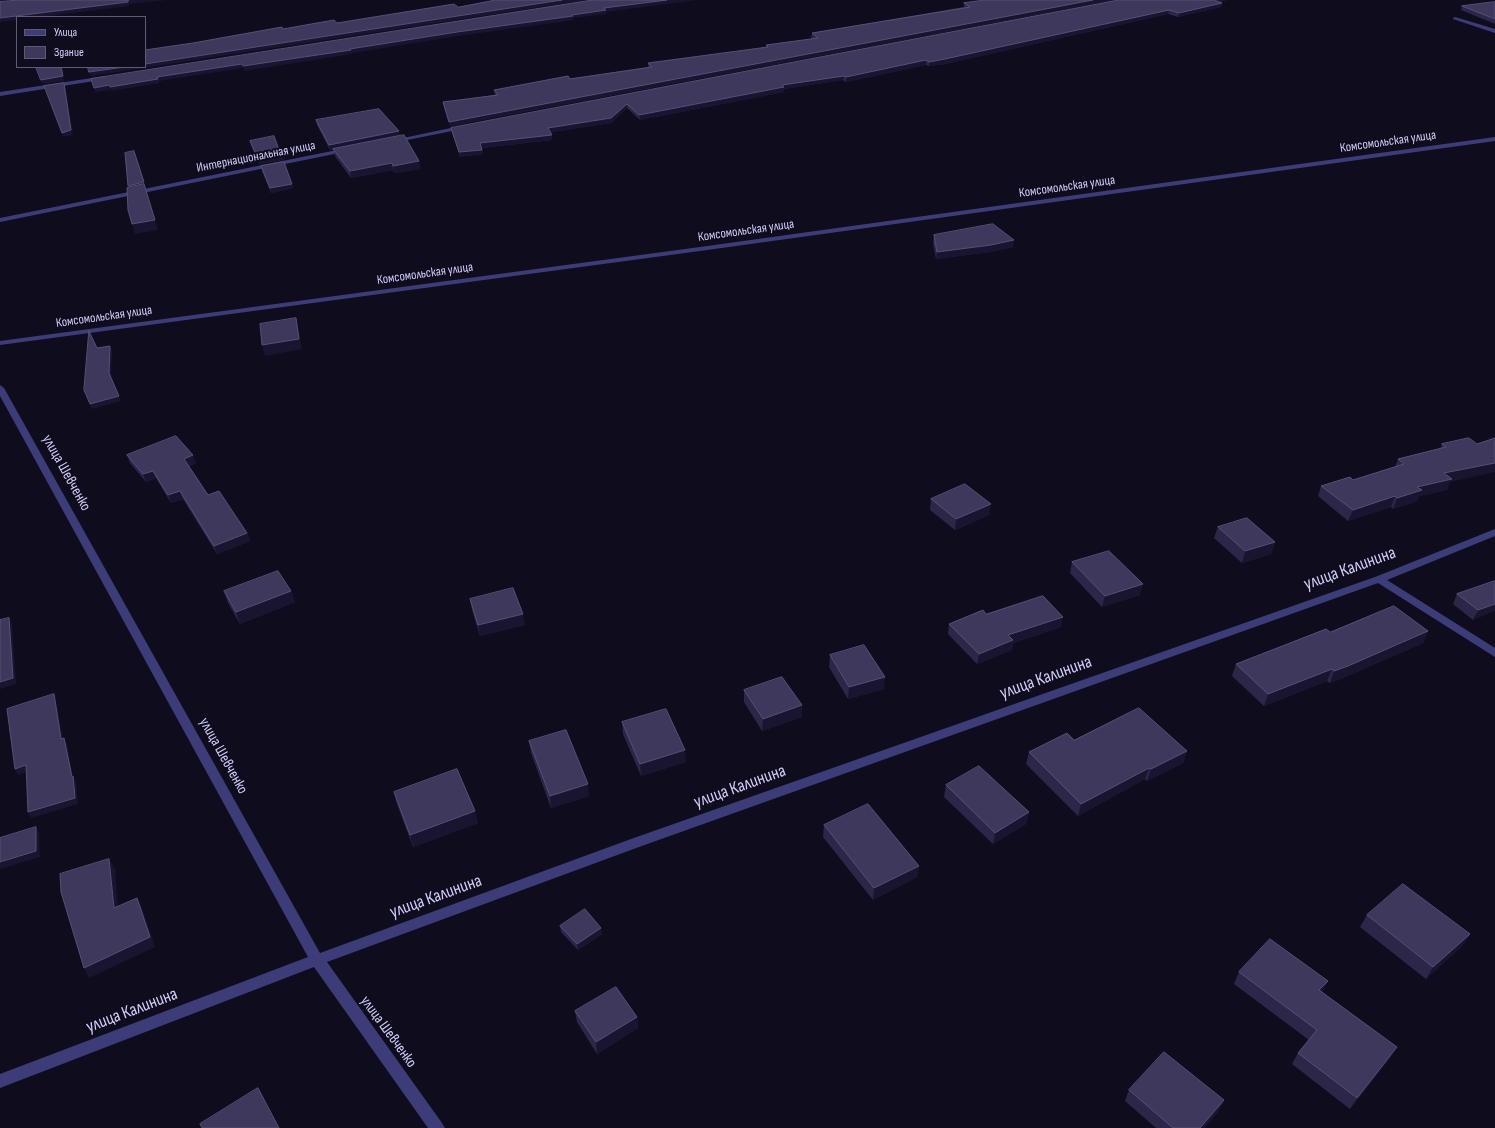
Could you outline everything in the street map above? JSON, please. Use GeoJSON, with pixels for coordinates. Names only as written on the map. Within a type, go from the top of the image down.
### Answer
{"type":"FeatureCollection","features":[{"type":"Feature","properties":{"kind":"street"},"geometry":{"type":"LineString","coordinates":[[1455,18],[1495,31]]}},
{"type":"Feature","properties":{"kind":"street"},"geometry":{"type":"LineString","coordinates":[[0,94],[110,77]]}},
{"type":"Feature","properties":{"kind":"street"},"geometry":{"type":"LineString","coordinates":[[383,142],[469,126]]}},
{"type":"Feature","properties":{"kind":"street","name":"Комсомольская улица"},"geometry":{"type":"LineString","coordinates":[[0,343],[700,250],[1495,140]]}},
{"type":"Feature","properties":{"kind":"street","name":"Интернациональная улица"},"geometry":{"type":"LineString","coordinates":[[0,220],[352,149]]}},
{"type":"Feature","properties":{"kind":"street","name":"улица Шевченко"},"geometry":{"type":"LineString","coordinates":[[0,388],[317,960],[437,1128]]}},
{"type":"Feature","properties":{"kind":"street","name":"улица Калинина"},"geometry":{"type":"LineString","coordinates":[[0,1081],[317,960],[642,841],[1379,579],[1495,532]]}},
{"type":"Feature","properties":{"kind":"street"},"geometry":{"type":"LineString","coordinates":[[1379,579],[1495,653]]}},
{"type":"Feature","properties":{"kind":"building"},"geometry":{"type":"Polygon","coordinates":[[[19,0],[128,0],[128,2],[0,18],[0,2],[19,0]]]}},
{"type":"Feature","properties":{"kind":"building"},"geometry":{"type":"Polygon","coordinates":[[[496,0],[562,0],[146,64],[146,50],[282,27],[283,29],[334,20],[337,23],[454,4],[458,7],[496,0]]]}},
{"type":"Feature","properties":{"kind":"building"},"geometry":{"type":"Polygon","coordinates":[[[593,0],[667,0],[604,8],[606,10],[350,49],[351,50],[157,77],[158,79],[110,87],[109,85],[94,88],[91,79],[593,0]]]}},
{"type":"Feature","properties":{"kind":"building"},"geometry":{"type":"Polygon","coordinates":[[[985,0],[1093,0],[449,122],[443,102],[498,95],[494,90],[568,76],[570,79],[652,67],[648,63],[768,47],[766,45],[818,38],[812,33],[970,7],[964,3],[985,0]]]}},
{"type":"Feature","properties":{"kind":"building"},"geometry":{"type":"Polygon","coordinates":[[[1119,0],[1214,0],[1222,3],[1179,13],[1169,10],[945,59],[929,62],[926,60],[846,77],[844,76],[782,85],[784,87],[639,115],[627,104],[611,118],[548,128],[552,135],[480,143],[482,150],[459,152],[451,128],[1119,0]]]}},
{"type":"Feature","properties":{"kind":"building"},"geometry":{"type":"Polygon","coordinates":[[[1495,2],[1495,19],[1462,6],[1495,2]]]}},
{"type":"Feature","properties":{"kind":"building"},"geometry":{"type":"Polygon","coordinates":[[[36,68],[61,68],[63,76],[41,80],[36,68]]]}},
{"type":"Feature","properties":{"kind":"building"},"geometry":{"type":"Polygon","coordinates":[[[88,68],[117,68],[89,72],[88,68]]]}},
{"type":"Feature","properties":{"kind":"building"},"geometry":{"type":"Polygon","coordinates":[[[64,83],[71,130],[62,133],[44,86],[64,83]]]}},
{"type":"Feature","properties":{"kind":"building"},"geometry":{"type":"Polygon","coordinates":[[[379,109],[399,131],[329,145],[316,120],[379,109]]]}},
{"type":"Feature","properties":{"kind":"building"},"geometry":{"type":"Polygon","coordinates":[[[404,135],[419,161],[393,166],[392,163],[350,171],[333,149],[404,135]]]}},
{"type":"Feature","properties":{"kind":"building"},"geometry":{"type":"Polygon","coordinates":[[[274,136],[281,155],[258,160],[250,141],[274,136]]]}},
{"type":"Feature","properties":{"kind":"building"},"geometry":{"type":"Polygon","coordinates":[[[134,151],[144,182],[128,186],[125,153],[134,151]]]}},
{"type":"Feature","properties":{"kind":"building"},"geometry":{"type":"Polygon","coordinates":[[[284,162],[292,184],[270,188],[261,166],[284,162]]]}},
{"type":"Feature","properties":{"kind":"building"},"geometry":{"type":"Polygon","coordinates":[[[144,184],[155,220],[132,224],[128,210],[127,188],[144,184]]]}},
{"type":"Feature","properties":{"kind":"building"},"geometry":{"type":"Polygon","coordinates":[[[993,224],[1014,240],[991,245],[937,252],[934,235],[993,224]]]}},
{"type":"Feature","properties":{"kind":"building"},"geometry":{"type":"Polygon","coordinates":[[[296,318],[299,339],[262,345],[260,324],[296,318]]]}},
{"type":"Feature","properties":{"kind":"building"},"geometry":{"type":"Polygon","coordinates":[[[89,331],[97,348],[110,346],[109,373],[119,396],[90,404],[84,390],[89,331]]]}},
{"type":"Feature","properties":{"kind":"building"},"geometry":{"type":"Polygon","coordinates":[[[176,436],[193,455],[184,459],[208,495],[219,491],[247,533],[214,546],[180,491],[168,495],[153,471],[143,474],[127,455],[176,436]]]}},
{"type":"Feature","properties":{"kind":"building"},"geometry":{"type":"Polygon","coordinates":[[[1469,438],[1477,444],[1495,438],[1495,463],[1444,473],[1452,479],[1417,487],[1422,490],[1397,498],[1395,496],[1353,510],[1321,486],[1350,477],[1353,480],[1404,464],[1398,459],[1446,447],[1442,444],[1469,438]]]}},
{"type":"Feature","properties":{"kind":"building"},"geometry":{"type":"Polygon","coordinates":[[[965,484],[991,504],[956,519],[931,499],[965,484]]]}},
{"type":"Feature","properties":{"kind":"building"},"geometry":{"type":"Polygon","coordinates":[[[1247,518],[1275,542],[1245,551],[1218,527],[1247,518]]]}},
{"type":"Feature","properties":{"kind":"building"},"geometry":{"type":"Polygon","coordinates":[[[1109,551],[1143,584],[1105,596],[1072,562],[1109,551]]]}},
{"type":"Feature","properties":{"kind":"building"},"geometry":{"type":"Polygon","coordinates":[[[278,571],[291,591],[236,612],[224,591],[278,571]]]}},
{"type":"Feature","properties":{"kind":"building"},"geometry":{"type":"Polygon","coordinates":[[[1495,581],[1495,604],[1478,610],[1457,594],[1495,581]]]}},
{"type":"Feature","properties":{"kind":"building"},"geometry":{"type":"Polygon","coordinates":[[[513,588],[523,614],[478,625],[470,599],[513,588]]]}},
{"type":"Feature","properties":{"kind":"building"},"geometry":{"type":"Polygon","coordinates":[[[1043,596],[1063,617],[1008,635],[1013,640],[979,654],[949,624],[983,610],[986,614],[1043,596]]]}},
{"type":"Feature","properties":{"kind":"building"},"geometry":{"type":"Polygon","coordinates":[[[1394,606],[1428,631],[1348,666],[1334,671],[1332,669],[1268,694],[1236,664],[1326,629],[1330,632],[1394,606]]]}},
{"type":"Feature","properties":{"kind":"building"},"geometry":{"type":"Polygon","coordinates":[[[9,618],[13,678],[0,682],[0,620],[9,618]]]}},
{"type":"Feature","properties":{"kind":"building"},"geometry":{"type":"Polygon","coordinates":[[[864,645],[885,677],[849,687],[830,655],[864,645]]]}},
{"type":"Feature","properties":{"kind":"building"},"geometry":{"type":"Polygon","coordinates":[[[782,677],[802,705],[763,719],[744,690],[782,677]]]}},
{"type":"Feature","properties":{"kind":"building"},"geometry":{"type":"Polygon","coordinates":[[[54,694],[61,739],[64,738],[72,777],[73,776],[75,798],[28,812],[26,765],[15,769],[7,709],[54,694]]]}},
{"type":"Feature","properties":{"kind":"building"},"geometry":{"type":"Polygon","coordinates":[[[1139,708],[1187,751],[1151,769],[1149,768],[1081,804],[1029,752],[1067,733],[1074,740],[1139,708]]]}},
{"type":"Feature","properties":{"kind":"building"},"geometry":{"type":"Polygon","coordinates":[[[666,709],[685,750],[640,764],[622,722],[666,709]]]}},
{"type":"Feature","properties":{"kind":"building"},"geometry":{"type":"Polygon","coordinates":[[[566,730],[588,784],[550,796],[529,741],[566,730]]]}},
{"type":"Feature","properties":{"kind":"building"},"geometry":{"type":"Polygon","coordinates":[[[979,766],[1029,812],[995,833],[946,785],[979,766]]]}},
{"type":"Feature","properties":{"kind":"building"},"geometry":{"type":"Polygon","coordinates":[[[457,769],[475,811],[410,835],[394,792],[457,769]]]}},
{"type":"Feature","properties":{"kind":"building"},"geometry":{"type":"Polygon","coordinates":[[[868,804],[919,866],[874,888],[824,825],[868,804]]]}},
{"type":"Feature","properties":{"kind":"building"},"geometry":{"type":"Polygon","coordinates":[[[36,827],[36,851],[0,862],[0,838],[36,827]]]}},
{"type":"Feature","properties":{"kind":"building"},"geometry":{"type":"Polygon","coordinates":[[[109,859],[114,908],[137,898],[150,937],[84,968],[61,892],[60,874],[109,859]]]}},
{"type":"Feature","properties":{"kind":"building"},"geometry":{"type":"Polygon","coordinates":[[[1403,884],[1470,934],[1433,967],[1367,915],[1403,884]]]}},
{"type":"Feature","properties":{"kind":"building"},"geometry":{"type":"Polygon","coordinates":[[[585,909],[601,928],[577,944],[560,926],[585,909]]]}},
{"type":"Feature","properties":{"kind":"building"},"geometry":{"type":"Polygon","coordinates":[[[1270,939],[1328,981],[1319,990],[1397,1047],[1357,1098],[1298,1053],[1317,1030],[1239,972],[1270,939]]]}},
{"type":"Feature","properties":{"kind":"building"},"geometry":{"type":"Polygon","coordinates":[[[616,987],[637,1017],[596,1042],[575,1011],[616,987]]]}},
{"type":"Feature","properties":{"kind":"building"},"geometry":{"type":"Polygon","coordinates":[[[1164,1052],[1224,1100],[1200,1128],[1173,1128],[1129,1090],[1164,1052]]]}},
{"type":"Feature","properties":{"kind":"building"},"geometry":{"type":"Polygon","coordinates":[[[258,1088],[279,1128],[202,1128],[200,1124],[258,1088]]]}}]}
